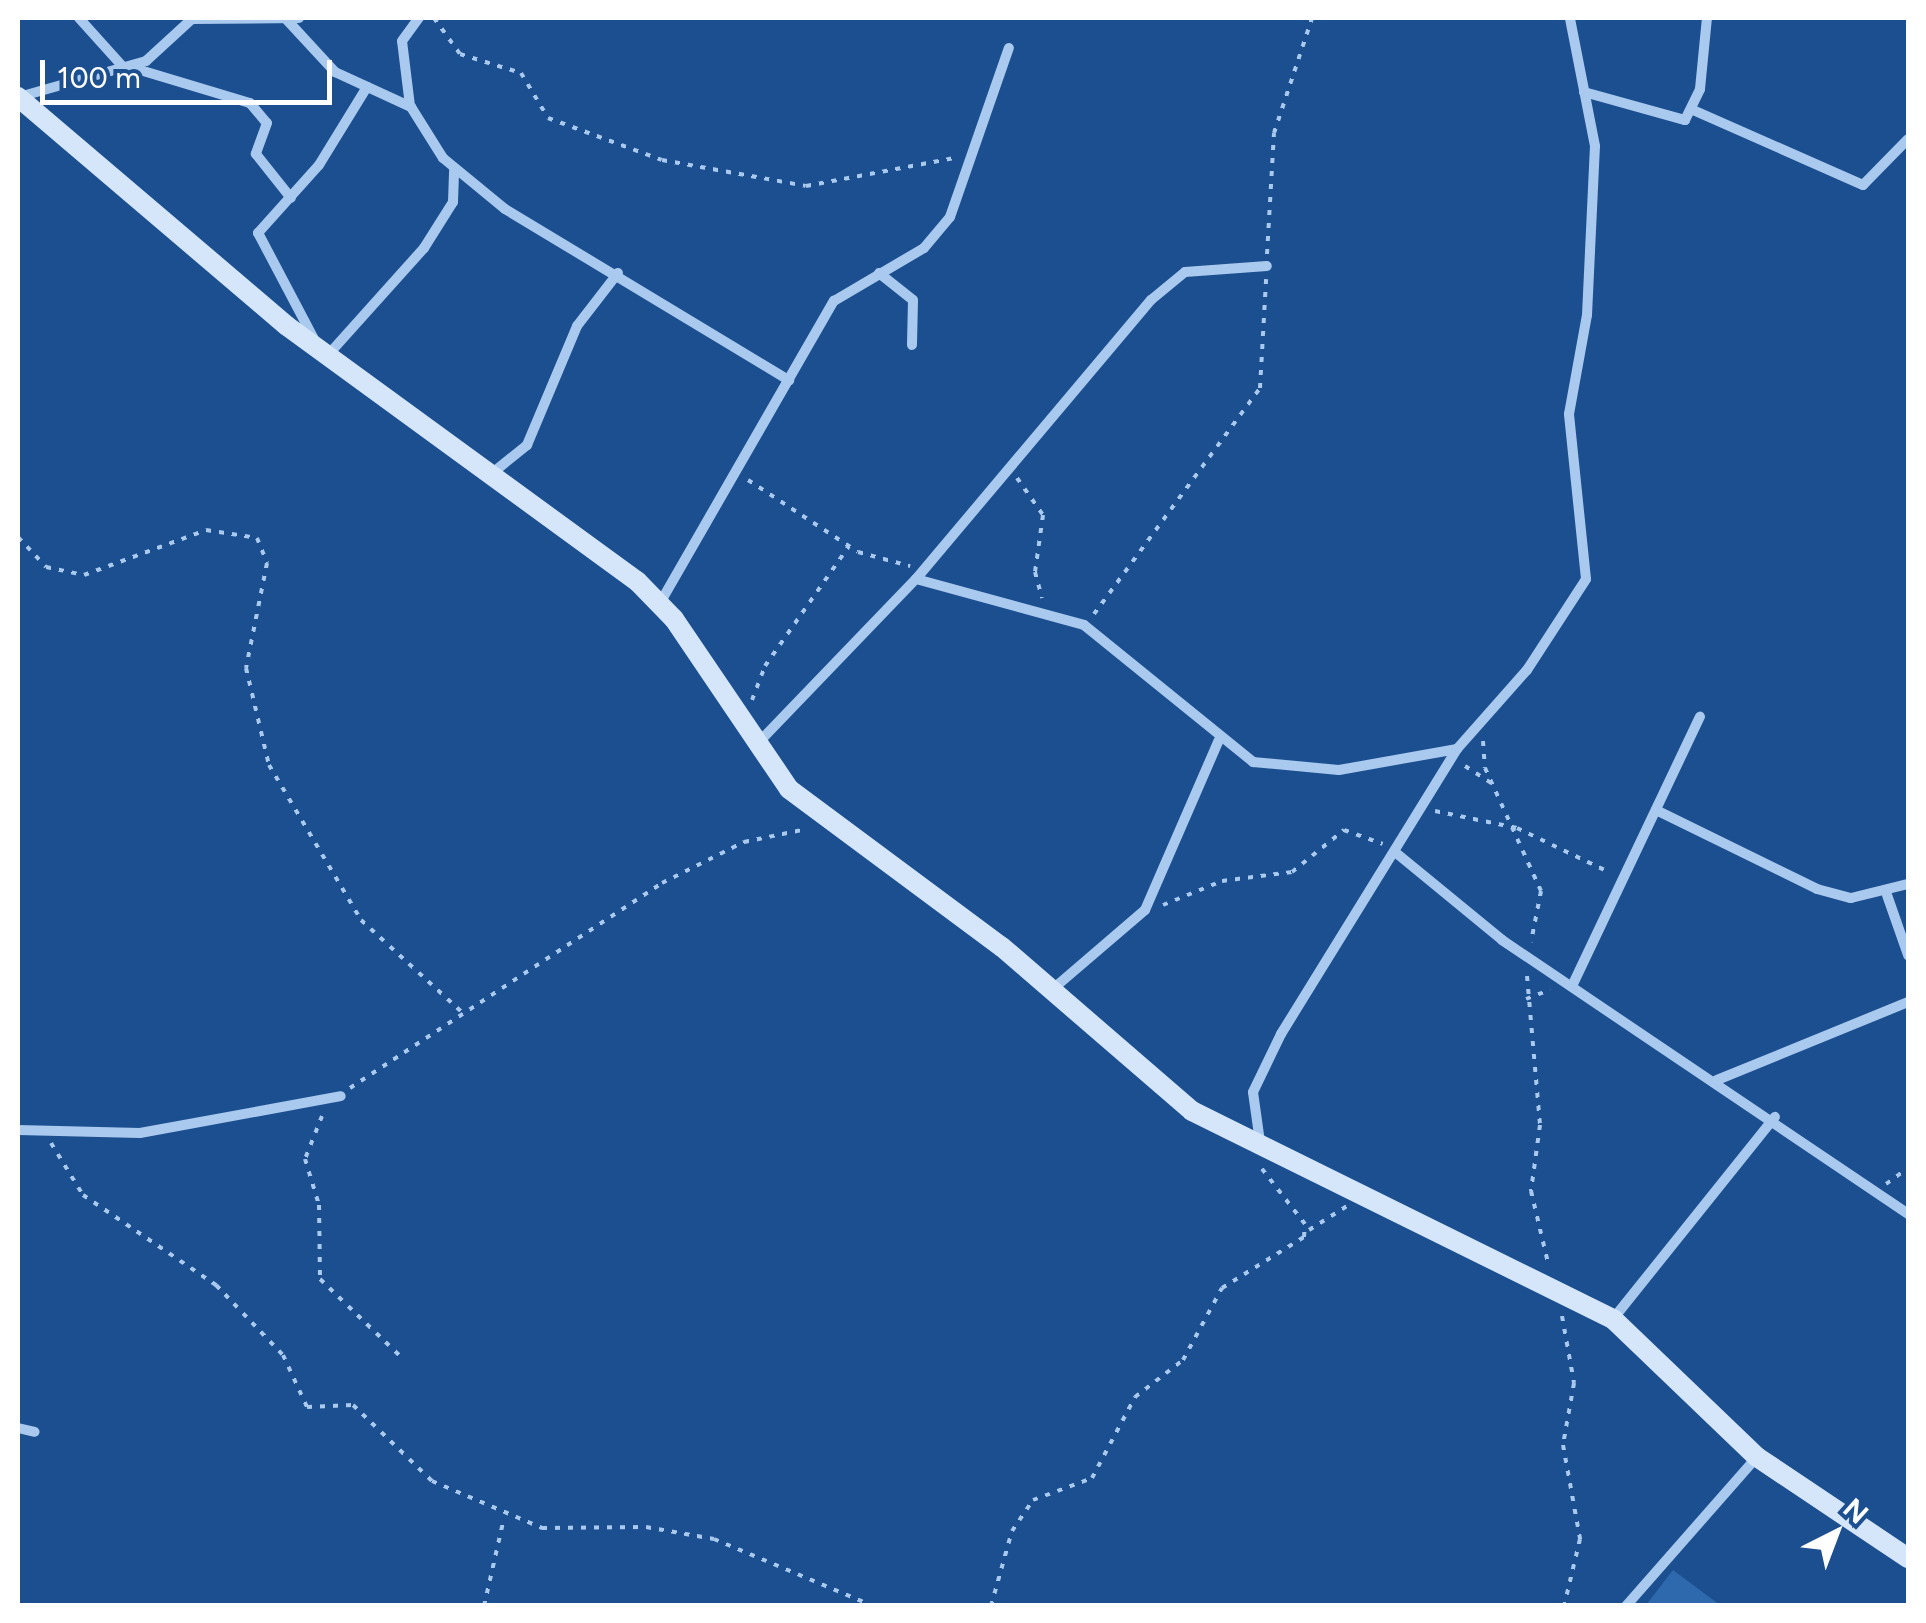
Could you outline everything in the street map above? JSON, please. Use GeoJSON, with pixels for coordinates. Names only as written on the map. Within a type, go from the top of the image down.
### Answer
{"type":"FeatureCollection","features":[{"type":"Feature","properties":{"kind":"street"},"geometry":{"type":"LineString","coordinates":[[79,18],[128,68],[250,104],[266,121],[256,154],[292,198]]}},
{"type":"Feature","properties":{"kind":"street"},"geometry":{"type":"LineString","coordinates":[[18,97],[128,68],[173,44],[192,18],[300,18]]}},
{"type":"Feature","properties":{"kind":"street"},"geometry":{"type":"LineString","coordinates":[[419,18],[402,41],[410,107],[454,170],[788,380]]}},
{"type":"Feature","properties":{"kind":"street"},"geometry":{"type":"LineString","coordinates":[[1261,1145],[1253,1114],[1260,1071],[1454,753],[1586,580],[1568,469],[1593,222],[1595,146],[1570,18]]}},
{"type":"Feature","properties":{"kind":"street"},"geometry":{"type":"LineString","coordinates":[[1694,110],[1706,18]]}},
{"type":"Feature","properties":{"kind":"street"},"geometry":{"type":"LineString","coordinates":[[287,20],[336,72],[410,107]]}},
{"type":"Feature","properties":{"kind":"street"},"geometry":{"type":"LineString","coordinates":[[660,603],[834,302],[938,235],[973,153],[1009,48]]}},
{"type":"Feature","properties":{"kind":"street"},"geometry":{"type":"LineString","coordinates":[[324,352],[257,240],[292,198],[367,87]]}},
{"type":"Feature","properties":{"kind":"street"},"geometry":{"type":"LineString","coordinates":[[1584,92],[1668,120],[1694,110],[1863,185],[1908,139]]}},
{"type":"Feature","properties":{"kind":"street"},"geometry":{"type":"LineString","coordinates":[[18,97],[120,191],[324,352],[485,478],[660,603],[789,789],[1054,988],[1192,1111],[1556,1287],[1613,1319],[1757,1457],[1908,1558]]}},
{"type":"Feature","properties":{"kind":"street"},"geometry":{"type":"LineString","coordinates":[[324,352],[424,248],[453,202],[454,170]]}},
{"type":"Feature","properties":{"kind":"street"},"geometry":{"type":"LineString","coordinates":[[752,734],[920,574],[1098,354],[1185,272],[1267,266]]}},
{"type":"Feature","properties":{"kind":"street"},"geometry":{"type":"LineString","coordinates":[[879,273],[913,300],[912,346]]}},
{"type":"Feature","properties":{"kind":"street"},"geometry":{"type":"LineString","coordinates":[[485,478],[527,445],[577,326],[618,274]]}},
{"type":"Feature","properties":{"kind":"street"},"geometry":{"type":"LineString","coordinates":[[920,574],[1045,607],[1084,625],[1219,740],[1253,762],[1295,772],[1454,753]]}},
{"type":"Feature","properties":{"kind":"street"},"geometry":{"type":"LineString","coordinates":[[1573,984],[1700,717]]}},
{"type":"Feature","properties":{"kind":"street"},"geometry":{"type":"LineString","coordinates":[[1054,988],[1145,910],[1219,740]]}},
{"type":"Feature","properties":{"kind":"street"},"geometry":{"type":"LineString","coordinates":[[1656,810],[1817,889],[1888,895],[1908,884]]}},
{"type":"Feature","properties":{"kind":"street"},"geometry":{"type":"LineString","coordinates":[[1395,852],[1528,956],[1776,1117],[1908,1214]]}},
{"type":"Feature","properties":{"kind":"street"},"geometry":{"type":"LineString","coordinates":[[1888,895],[1908,955]]}},
{"type":"Feature","properties":{"kind":"street"},"geometry":{"type":"LineString","coordinates":[[1717,1080],[1908,1002]]}},
{"type":"Feature","properties":{"kind":"street"},"geometry":{"type":"LineString","coordinates":[[18,1130],[46,1135],[140,1133],[341,1096]]}},
{"type":"Feature","properties":{"kind":"street"},"geometry":{"type":"LineString","coordinates":[[1613,1319],[1776,1117]]}},
{"type":"Feature","properties":{"kind":"street"},"geometry":{"type":"LineString","coordinates":[[18,1428],[34,1432]]}},
{"type":"Feature","properties":{"kind":"street"},"geometry":{"type":"LineString","coordinates":[[1626,1606],[1757,1457]]}},
{"type":"Feature","properties":{"kind":"path"},"geometry":{"type":"LineString","coordinates":[[434,18],[460,54],[521,73],[548,118],[662,160],[806,186],[973,153]]}},
{"type":"Feature","properties":{"kind":"path"},"geometry":{"type":"LineString","coordinates":[[1084,625],[1260,388],[1274,134],[1312,18]]}},
{"type":"Feature","properties":{"kind":"path"},"geometry":{"type":"LineString","coordinates":[[1005,466],[1043,516],[1035,572],[1045,607]]}},
{"type":"Feature","properties":{"kind":"path"},"geometry":{"type":"LineString","coordinates":[[736,473],[849,546],[920,574]]}},
{"type":"Feature","properties":{"kind":"path"},"geometry":{"type":"LineString","coordinates":[[18,536],[46,568],[84,575],[206,530],[258,538],[267,563],[246,668],[268,766],[361,920],[465,1014]]}},
{"type":"Feature","properties":{"kind":"path"},"geometry":{"type":"LineString","coordinates":[[752,734],[765,666],[849,546]]}},
{"type":"Feature","properties":{"kind":"path"},"geometry":{"type":"LineString","coordinates":[[1485,717],[1491,782]]}},
{"type":"Feature","properties":{"kind":"path"},"geometry":{"type":"LineString","coordinates":[[1454,753],[1491,782],[1517,828],[1541,891],[1528,956],[1540,1125],[1531,1191],[1573,1363],[1563,1446],[1580,1539],[1564,1606]]}},
{"type":"Feature","properties":{"kind":"path"},"geometry":{"type":"LineString","coordinates":[[1420,809],[1517,828],[1622,878]]}},
{"type":"Feature","properties":{"kind":"path"},"geometry":{"type":"LineString","coordinates":[[1145,910],[1222,880],[1292,872],[1344,830],[1395,852]]}},
{"type":"Feature","properties":{"kind":"path"},"geometry":{"type":"LineString","coordinates":[[399,1356],[320,1280],[319,1205],[305,1159],[309,1137],[341,1096],[707,858],[768,834],[846,831]]}},
{"type":"Feature","properties":{"kind":"path"},"geometry":{"type":"LineString","coordinates":[[46,1135],[84,1194],[216,1284],[282,1355],[307,1407],[353,1405],[432,1481],[504,1516],[542,1528],[646,1527],[714,1539],[873,1606]]}},
{"type":"Feature","properties":{"kind":"path"},"geometry":{"type":"LineString","coordinates":[[1261,1145],[1267,1179],[1307,1230]]}},
{"type":"Feature","properties":{"kind":"path"},"geometry":{"type":"LineString","coordinates":[[1878,1190],[1908,1168]]}},
{"type":"Feature","properties":{"kind":"path"},"geometry":{"type":"LineString","coordinates":[[992,1606],[1021,1515],[1048,1490],[1092,1478],[1128,1406],[1183,1360],[1222,1288],[1307,1230],[1338,1217],[1359,1191]]}},
{"type":"Feature","properties":{"kind":"path"},"geometry":{"type":"LineString","coordinates":[[484,1606],[504,1516]]}},
{"type":"Feature","properties":{"kind":"shaded area"},"geometry":{"type":"Polygon","coordinates":[[[1673,1570],[1720,1605],[1646,1605],[1673,1570]]]}}]}
